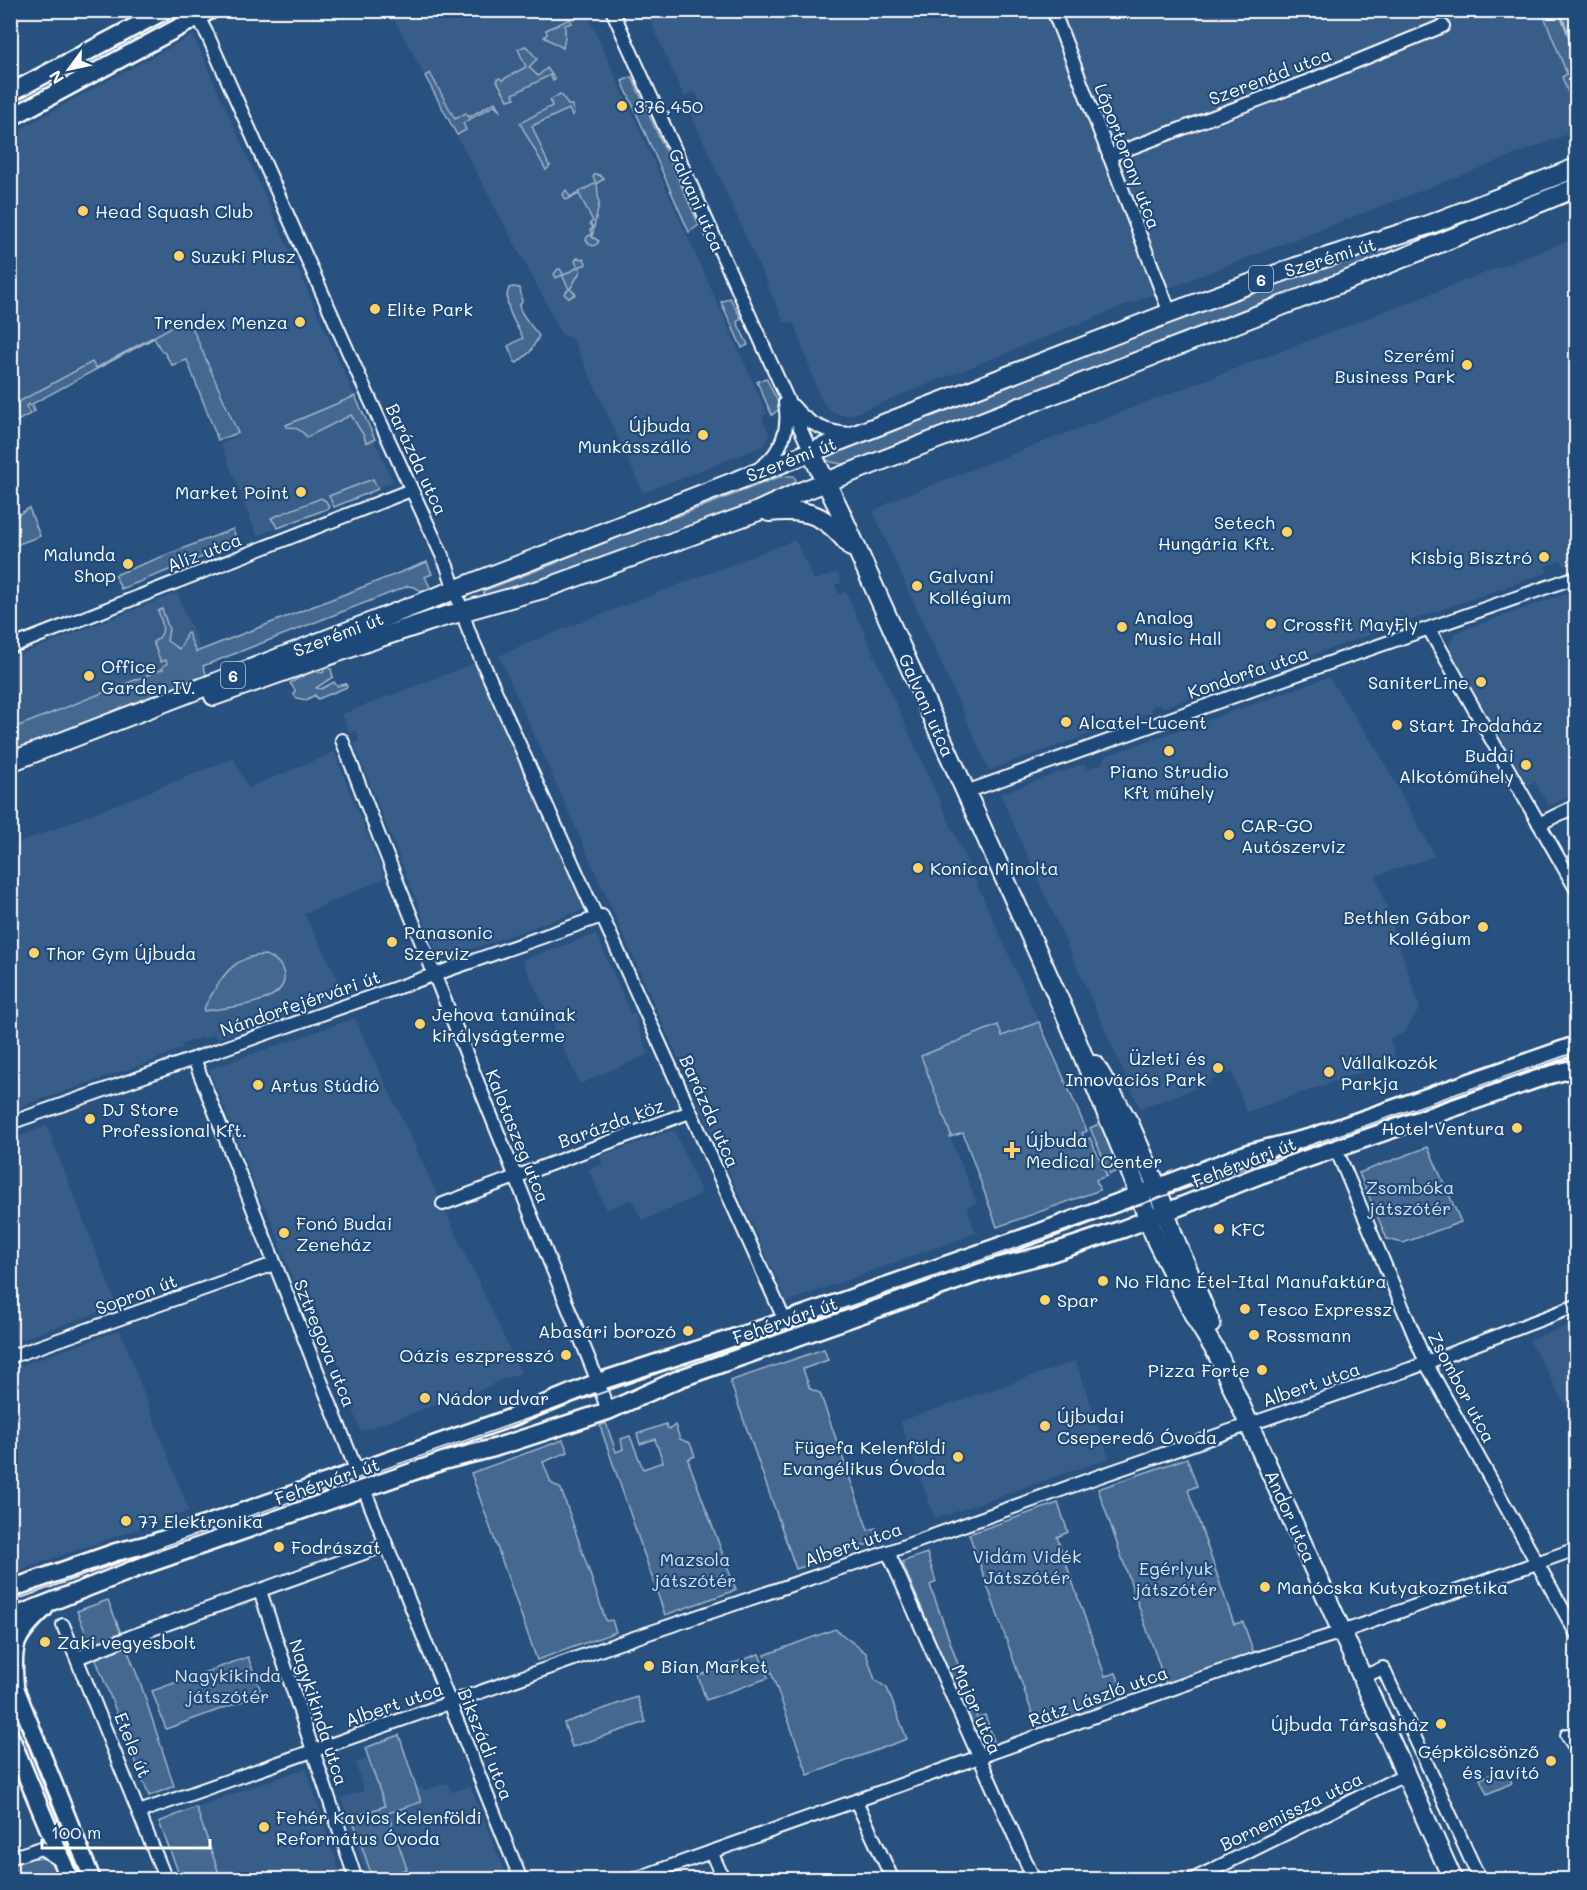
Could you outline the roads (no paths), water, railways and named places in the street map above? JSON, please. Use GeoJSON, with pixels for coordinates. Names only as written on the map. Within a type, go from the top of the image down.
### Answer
{"type":"FeatureCollection","features":[{"type":"Feature","properties":{"kind":"main road","name":"Szerémi út"},"geometry":{"type":"LineString","coordinates":[[10,762],[1170,314],[1296,267],[1428,225],[1576,168]]}},
{"type":"Feature","properties":{"kind":"main road","name":"Szerémi út"},"geometry":{"type":"LineString","coordinates":[[10,775],[240,686],[381,637],[546,588],[756,512],[827,482],[1327,289],[1576,188]]}},
{"type":"Feature","properties":{"kind":"main road","name":"Galvani utca"},"geometry":{"type":"LineString","coordinates":[[811,452],[827,482],[1069,1022],[1138,1193]]}},
{"type":"Feature","properties":{"kind":"main road"},"geometry":{"type":"LineString","coordinates":[[756,512],[794,510],[818,516],[846,541],[863,563]]}},
{"type":"Feature","properties":{"kind":"main road","name":"Galvani utca"},"geometry":{"type":"LineString","coordinates":[[1069,1022],[1129,1123],[1157,1187]]}},
{"type":"Feature","properties":{"kind":"main road","name":"Andor utca"},"geometry":{"type":"LineString","coordinates":[[1157,1187],[1173,1235],[1207,1314],[1218,1355]]}},
{"type":"Feature","properties":{"kind":"main road","name":"Andor utca"},"geometry":{"type":"LineString","coordinates":[[1138,1193],[1164,1257],[1196,1319],[1218,1355],[1453,1880]]}},
{"type":"Feature","properties":{"kind":"street"},"geometry":{"type":"LineString","coordinates":[[10,93],[166,10]]}},
{"type":"Feature","properties":{"kind":"street","name":"Galvani utca"},"geometry":{"type":"LineString","coordinates":[[612,10],[811,452]]}},
{"type":"Feature","properties":{"kind":"street","name":"Lőportorony utca"},"geometry":{"type":"LineString","coordinates":[[1053,10],[1170,314]]}},
{"type":"Feature","properties":{"kind":"street"},"geometry":{"type":"LineString","coordinates":[[10,118],[201,13]]}},
{"type":"Feature","properties":{"kind":"street","name":"Barázda utca"},"geometry":{"type":"LineString","coordinates":[[201,13],[208,36],[447,566],[469,632],[785,1321]]}},
{"type":"Feature","properties":{"kind":"street","name":"Szerenád utca"},"geometry":{"type":"LineString","coordinates":[[1109,156],[1311,80],[1443,26]]}},
{"type":"Feature","properties":{"kind":"street","name":"Galvani utca"},"geometry":{"type":"LineString","coordinates":[[782,390],[795,408],[812,424],[840,434],[856,435]]}},
{"type":"Feature","properties":{"kind":"street","name":"Galvani utca"},"geometry":{"type":"LineString","coordinates":[[750,475],[771,460],[781,446],[787,413],[782,390]]}},
{"type":"Feature","properties":{"kind":"street","name":"Alíz utca"},"geometry":{"type":"LineString","coordinates":[[10,647],[411,490]]}},
{"type":"Feature","properties":{"kind":"street","name":"Kondorfa utca"},"geometry":{"type":"LineString","coordinates":[[966,792],[1220,700],[1576,577]]}},
{"type":"Feature","properties":{"kind":"street"},"geometry":{"type":"LineString","coordinates":[[1429,629],[1576,889]]}},
{"type":"Feature","properties":{"kind":"street","name":"Kalotaszeg utca"},"geometry":{"type":"LineString","coordinates":[[342,740],[608,1411]]}},
{"type":"Feature","properties":{"kind":"street"},"geometry":{"type":"LineString","coordinates":[[1539,824],[1576,806]]}},
{"type":"Feature","properties":{"kind":"street","name":"Nándorfejérvári út"},"geometry":{"type":"LineString","coordinates":[[10,1123],[599,917]]}},
{"type":"Feature","properties":{"kind":"street","name":"Fehérvári út"},"geometry":{"type":"LineString","coordinates":[[10,1589],[116,1552],[153,1543],[513,1417],[598,1382],[785,1321],[1043,1231],[1248,1153],[1312,1137],[1576,1045]]}},
{"type":"Feature","properties":{"kind":"street","name":"Sztregova utca"},"geometry":{"type":"LineString","coordinates":[[194,1059],[357,1472]]}},
{"type":"Feature","properties":{"kind":"street","name":"Fehérvári út"},"geometry":{"type":"LineString","coordinates":[[10,1618],[145,1566],[443,1461],[494,1448],[608,1411],[692,1374],[993,1268],[1048,1254],[1148,1219],[1260,1175],[1546,1076],[1576,1068]]}},
{"type":"Feature","properties":{"kind":"street","name":"Barázda köz"},"geometry":{"type":"LineString","coordinates":[[443,1204],[690,1112]]}},
{"type":"Feature","properties":{"kind":"street","name":"Zsombor utca"},"geometry":{"type":"LineString","coordinates":[[1336,1149],[1426,1363],[1576,1633]]}},
{"type":"Feature","properties":{"kind":"street","name":"Sopron út"},"geometry":{"type":"LineString","coordinates":[[10,1357],[274,1264]]}},
{"type":"Feature","properties":{"kind":"street","name":"Albert utca"},"geometry":{"type":"LineString","coordinates":[[139,1812],[1426,1363],[1576,1306]]}},
{"type":"Feature","properties":{"kind":"street","name":"Bikszádi utca"},"geometry":{"type":"LineString","coordinates":[[364,1489],[521,1880]]}},
{"type":"Feature","properties":{"kind":"street"},"geometry":{"type":"LineString","coordinates":[[77,1658],[130,1636],[386,1545]]}},
{"type":"Feature","properties":{"kind":"street","name":"Rátz László utca"},"geometry":{"type":"LineString","coordinates":[[632,1880],[1256,1659],[1342,1632],[1576,1549]]}},
{"type":"Feature","properties":{"kind":"street","name":"Major utca"},"geometry":{"type":"LineString","coordinates":[[888,1552],[1034,1880]]}},
{"type":"Feature","properties":{"kind":"street","name":"Nagykikinda utca"},"geometry":{"type":"LineString","coordinates":[[260,1591],[356,1880]]}},
{"type":"Feature","properties":{"kind":"street"},"geometry":{"type":"LineString","coordinates":[[51,1603],[18,1638],[13,1657],[13,1682],[92,1880]]}},
{"type":"Feature","properties":{"kind":"street","name":"Etele út"},"geometry":{"type":"LineString","coordinates":[[63,1625],[166,1880]]}},
{"type":"Feature","properties":{"kind":"street"},"geometry":{"type":"LineString","coordinates":[[1363,1677],[1383,1668],[1480,1880]]}},
{"type":"Feature","properties":{"kind":"street"},"geometry":{"type":"LineString","coordinates":[[1567,1735],[1576,1749]]}},
{"type":"Feature","properties":{"kind":"street"},"geometry":{"type":"LineString","coordinates":[[10,1736],[70,1880]]}},
{"type":"Feature","properties":{"kind":"street","name":"Bornemissza utca"},"geometry":{"type":"LineString","coordinates":[[1192,1880],[1406,1774]]}},
{"type":"Feature","properties":{"kind":"street"},"geometry":{"type":"LineString","coordinates":[[856,1801],[893,1880]]}},
{"type":"Feature","properties":{"kind":"street"},"geometry":{"type":"LineString","coordinates":[[41,1848],[44,1817]]}},
{"type":"Feature","properties":{"kind":"street"},"geometry":{"type":"LineString","coordinates":[[10,1858],[41,1848]]}},
{"type":"Feature","properties":{"kind":"street"},"geometry":{"type":"LineString","coordinates":[[41,1848],[64,1863]]}},
{"type":"Feature","properties":{"kind":"street"},"geometry":{"type":"LineString","coordinates":[[711,1852],[724,1880]]}},
{"type":"Feature","properties":{"kind":"waterway"},"geometry":{"type":"LineString","coordinates":[[1559,10],[1576,54]]}},
{"type":"Feature","properties":{"kind":"tram line"},"geometry":{"type":"LineString","coordinates":[[10,1602],[1576,1052]]}},
{"type":"Feature","properties":{"kind":"tram line"},"geometry":{"type":"LineString","coordinates":[[10,1698],[84,1880]]}},
{"type":"Feature","properties":{"kind":"place","name":"376,450"},"geometry":{"type":"Point","coordinates":[622,106]}},
{"type":"Feature","properties":{"kind":"place","name":"Head Squash Club"},"geometry":{"type":"Point","coordinates":[83,211]}},
{"type":"Feature","properties":{"kind":"place","name":"Suzuki Plusz"},"geometry":{"type":"Point","coordinates":[179,256]}},
{"type":"Feature","properties":{"kind":"place","name":"Elite Park"},"geometry":{"type":"Point","coordinates":[375,309]}},
{"type":"Feature","properties":{"kind":"place","name":"Trendex Menza"},"geometry":{"type":"Point","coordinates":[300,322]}},
{"type":"Feature","properties":{"kind":"place","name":"Szerémi Business Park"},"geometry":{"type":"Point","coordinates":[1467,365]}},
{"type":"Feature","properties":{"kind":"place","name":"Újbuda Munkásszálló"},"geometry":{"type":"Point","coordinates":[703,435]}},
{"type":"Feature","properties":{"kind":"place","name":"Market Point"},"geometry":{"type":"Point","coordinates":[301,492]}},
{"type":"Feature","properties":{"kind":"place","name":"Setech Hungária Kft."},"geometry":{"type":"Point","coordinates":[1287,532]}},
{"type":"Feature","properties":{"kind":"place","name":"Kisbig Bisztró"},"geometry":{"type":"Point","coordinates":[1544,557]}},
{"type":"Feature","properties":{"kind":"place","name":"Malunda Shop"},"geometry":{"type":"Point","coordinates":[128,564]}},
{"type":"Feature","properties":{"kind":"place","name":"Galvani Kollégium"},"geometry":{"type":"Point","coordinates":[917,586]}},
{"type":"Feature","properties":{"kind":"place","name":"Crossfit MayFly"},"geometry":{"type":"Point","coordinates":[1271,624]}},
{"type":"Feature","properties":{"kind":"place","name":"Analog Music Hall"},"geometry":{"type":"Point","coordinates":[1122,627]}},
{"type":"Feature","properties":{"kind":"place","name":"Office Garden IV."},"geometry":{"type":"Point","coordinates":[89,676]}},
{"type":"Feature","properties":{"kind":"place","name":"SaniterLine"},"geometry":{"type":"Point","coordinates":[1481,682]}},
{"type":"Feature","properties":{"kind":"place","name":"Alcatel-Lucent"},"geometry":{"type":"Point","coordinates":[1066,722]}},
{"type":"Feature","properties":{"kind":"place","name":"Start Irodaház"},"geometry":{"type":"Point","coordinates":[1397,725]}},
{"type":"Feature","properties":{"kind":"place","name":"Piano Strudio Kft műhely"},"geometry":{"type":"Point","coordinates":[1169,751]}},
{"type":"Feature","properties":{"kind":"place","name":"Budai Alkotóműhely"},"geometry":{"type":"Point","coordinates":[1526,765]}},
{"type":"Feature","properties":{"kind":"place","name":"CAR-GO Autószerviz"},"geometry":{"type":"Point","coordinates":[1229,835]}},
{"type":"Feature","properties":{"kind":"place","name":"Konica Minolta"},"geometry":{"type":"Point","coordinates":[918,868]}},
{"type":"Feature","properties":{"kind":"place","name":"Bethlen Gábor Kollégium"},"geometry":{"type":"Point","coordinates":[1483,927]}},
{"type":"Feature","properties":{"kind":"place","name":"Panasonic Szerviz"},"geometry":{"type":"Point","coordinates":[392,942]}},
{"type":"Feature","properties":{"kind":"place","name":"Thor Gym Újbuda"},"geometry":{"type":"Point","coordinates":[34,953]}},
{"type":"Feature","properties":{"kind":"place","name":"Jehova tanúinak királyságterme"},"geometry":{"type":"Point","coordinates":[420,1024]}},
{"type":"Feature","properties":{"kind":"place","name":"Üzleti és Innovációs Park"},"geometry":{"type":"Point","coordinates":[1218,1068]}},
{"type":"Feature","properties":{"kind":"place","name":"Vállalkozók Parkja"},"geometry":{"type":"Point","coordinates":[1329,1072]}},
{"type":"Feature","properties":{"kind":"place","name":"Artus Stúdió"},"geometry":{"type":"Point","coordinates":[258,1085]}},
{"type":"Feature","properties":{"kind":"place","name":"DJ Store Professional Kft."},"geometry":{"type":"Point","coordinates":[90,1119]}},
{"type":"Feature","properties":{"kind":"place","name":"Hotel Ventura"},"geometry":{"type":"Point","coordinates":[1517,1128]}},
{"type":"Feature","properties":{"kind":"place","name":"Újbuda Medical Center"},"geometry":{"type":"Point","coordinates":[1012,1150]}},
{"type":"Feature","properties":{"kind":"place","name":"KFC"},"geometry":{"type":"Point","coordinates":[1219,1229]}},
{"type":"Feature","properties":{"kind":"place","name":"Fonó Budai Zeneház"},"geometry":{"type":"Point","coordinates":[284,1233]}},
{"type":"Feature","properties":{"kind":"place","name":"No Flanc Étel-Ital Manufaktúra"},"geometry":{"type":"Point","coordinates":[1103,1281]}},
{"type":"Feature","properties":{"kind":"place","name":"Spar"},"geometry":{"type":"Point","coordinates":[1045,1300]}},
{"type":"Feature","properties":{"kind":"place","name":"Tesco Expressz"},"geometry":{"type":"Point","coordinates":[1245,1309]}},
{"type":"Feature","properties":{"kind":"place","name":"Abasári borozó"},"geometry":{"type":"Point","coordinates":[688,1331]}},
{"type":"Feature","properties":{"kind":"place","name":"Rossmann"},"geometry":{"type":"Point","coordinates":[1254,1335]}},
{"type":"Feature","properties":{"kind":"place","name":"Oázis eszpresszó"},"geometry":{"type":"Point","coordinates":[566,1355]}},
{"type":"Feature","properties":{"kind":"place","name":"Pizza Forte"},"geometry":{"type":"Point","coordinates":[1262,1370]}},
{"type":"Feature","properties":{"kind":"place","name":"Nádor udvar"},"geometry":{"type":"Point","coordinates":[425,1398]}},
{"type":"Feature","properties":{"kind":"place","name":"Újbudai Cseperedő Óvoda"},"geometry":{"type":"Point","coordinates":[1045,1426]}},
{"type":"Feature","properties":{"kind":"place","name":"Fügefa Kelenföldi Evangélikus Óvoda"},"geometry":{"type":"Point","coordinates":[958,1457]}},
{"type":"Feature","properties":{"kind":"place","name":"77 Elektronika"},"geometry":{"type":"Point","coordinates":[126,1521]}},
{"type":"Feature","properties":{"kind":"place","name":"Fodrászat"},"geometry":{"type":"Point","coordinates":[279,1547]}},
{"type":"Feature","properties":{"kind":"place","name":"Manócska Kutyakozmetika"},"geometry":{"type":"Point","coordinates":[1265,1587]}},
{"type":"Feature","properties":{"kind":"place","name":"Zaki vegyesbolt"},"geometry":{"type":"Point","coordinates":[45,1642]}},
{"type":"Feature","properties":{"kind":"place","name":"Bian Market"},"geometry":{"type":"Point","coordinates":[649,1666]}},
{"type":"Feature","properties":{"kind":"place","name":"Újbuda Társasház"},"geometry":{"type":"Point","coordinates":[1441,1724]}},
{"type":"Feature","properties":{"kind":"place","name":"Gépkölcsönző és javító"},"geometry":{"type":"Point","coordinates":[1551,1761]}},
{"type":"Feature","properties":{"kind":"place","name":"Fehér Kavics Kelenföldi Református Óvoda"},"geometry":{"type":"Point","coordinates":[264,1827]}},
{"type":"Feature","properties":{"kind":"park label","name":"Zsombóka játszótér"},"geometry":{"type":"Point","coordinates":[1410,1197]}},
{"type":"Feature","properties":{"kind":"park label","name":"Vidám Vidék Játszótér"},"geometry":{"type":"Point","coordinates":[1027,1566]}},
{"type":"Feature","properties":{"kind":"park label","name":"Mazsola játszótér"},"geometry":{"type":"Point","coordinates":[695,1569]}},
{"type":"Feature","properties":{"kind":"park label","name":"Egérlyuk játszótér"},"geometry":{"type":"Point","coordinates":[1176,1578]}},
{"type":"Feature","properties":{"kind":"park label","name":"Nagykikinda játszótér"},"geometry":{"type":"Point","coordinates":[228,1685]}}]}
